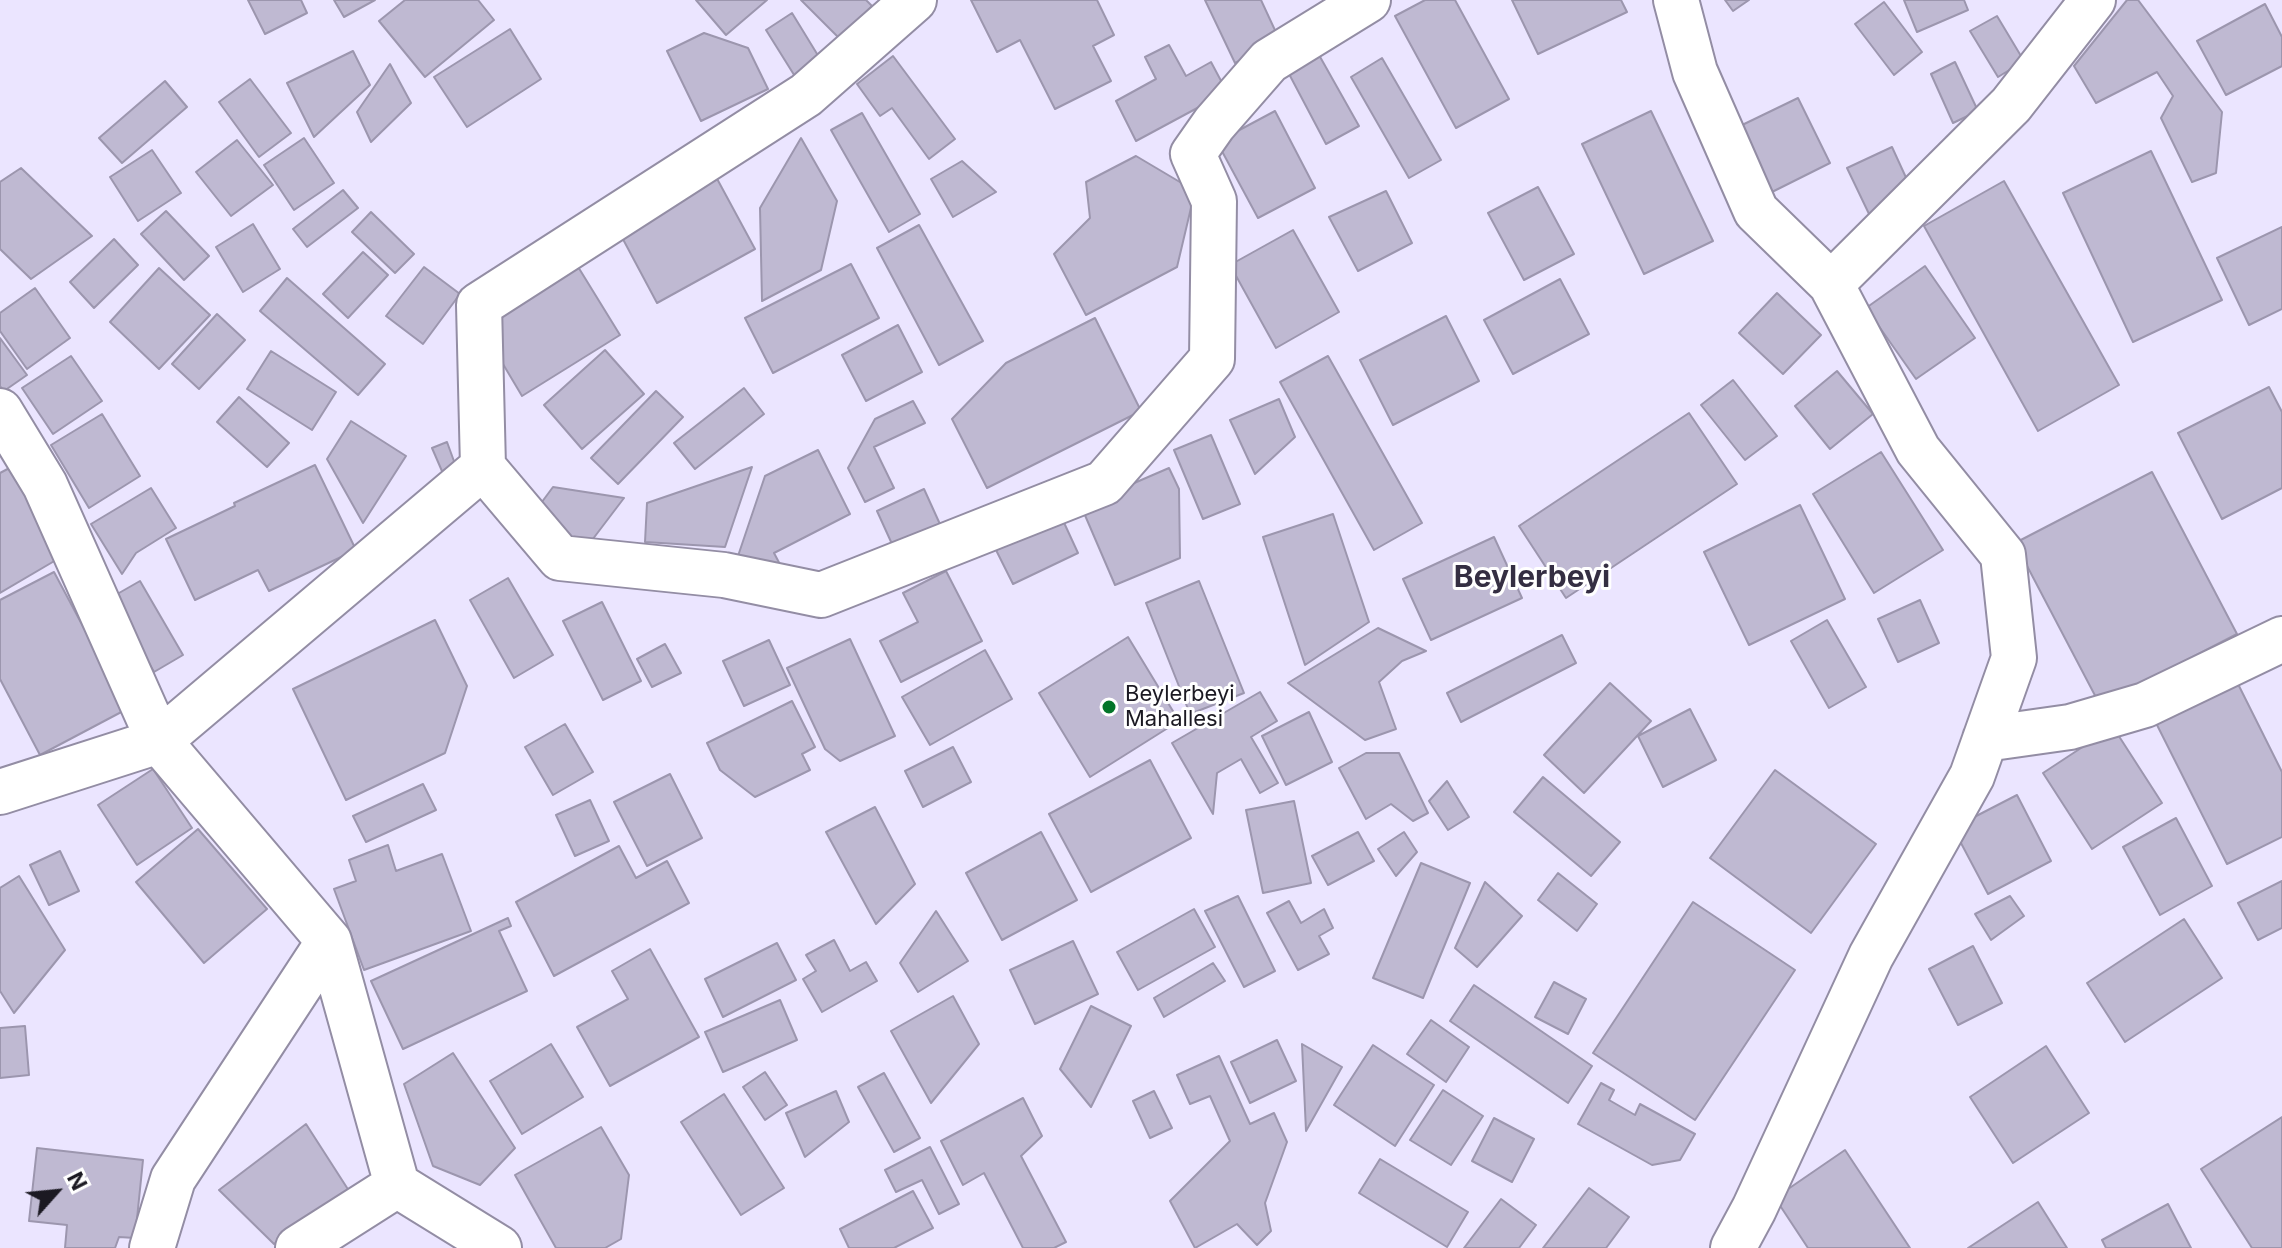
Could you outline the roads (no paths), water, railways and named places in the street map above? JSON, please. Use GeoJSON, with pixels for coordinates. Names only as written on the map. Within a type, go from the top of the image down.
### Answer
{"type":"FeatureCollection","features":[{"type":"Feature","properties":{"kind":"street"},"geometry":{"type":"LineString","coordinates":[[914,0],[806,95],[479,305],[483,467],[560,558],[724,575],[821,595],[1104,483],[1212,359],[1214,201],[1193,154],[1214,124],[1269,61],[1368,0]]}},
{"type":"Feature","properties":{"kind":"street"},"geometry":{"type":"LineString","coordinates":[[1676,0],[1695,72],[1756,211],[1831,284],[1918,450],[2003,555],[2014,658],[1972,776],[1871,956],[1733,1248]]}},
{"type":"Feature","properties":{"kind":"street"},"geometry":{"type":"LineString","coordinates":[[1831,284],[2011,105],[2093,0]]}},
{"type":"Feature","properties":{"kind":"street"},"geometry":{"type":"LineString","coordinates":[[0,411],[45,485],[159,741],[329,941],[397,1185],[499,1248]]}},
{"type":"Feature","properties":{"kind":"street"},"geometry":{"type":"LineString","coordinates":[[0,792],[159,741],[483,467]]}},
{"type":"Feature","properties":{"kind":"street"},"geometry":{"type":"LineString","coordinates":[[1985,739],[2070,727],[2145,705],[2282,639]]}},
{"type":"Feature","properties":{"kind":"street"},"geometry":{"type":"LineString","coordinates":[[152,1248],[173,1179],[329,941]]}},
{"type":"Feature","properties":{"kind":"street"},"geometry":{"type":"LineString","coordinates":[[298,1248],[397,1185]]}},
{"type":"Feature","properties":{"kind":"place","name":"Beylerbeyi Mahallesi"},"geometry":{"type":"Point","coordinates":[1109,707]}},
{"type":"Feature","properties":{"kind":"district","name":"Beylerbeyi"},"geometry":{"type":"Point","coordinates":[1532,578]}}]}
